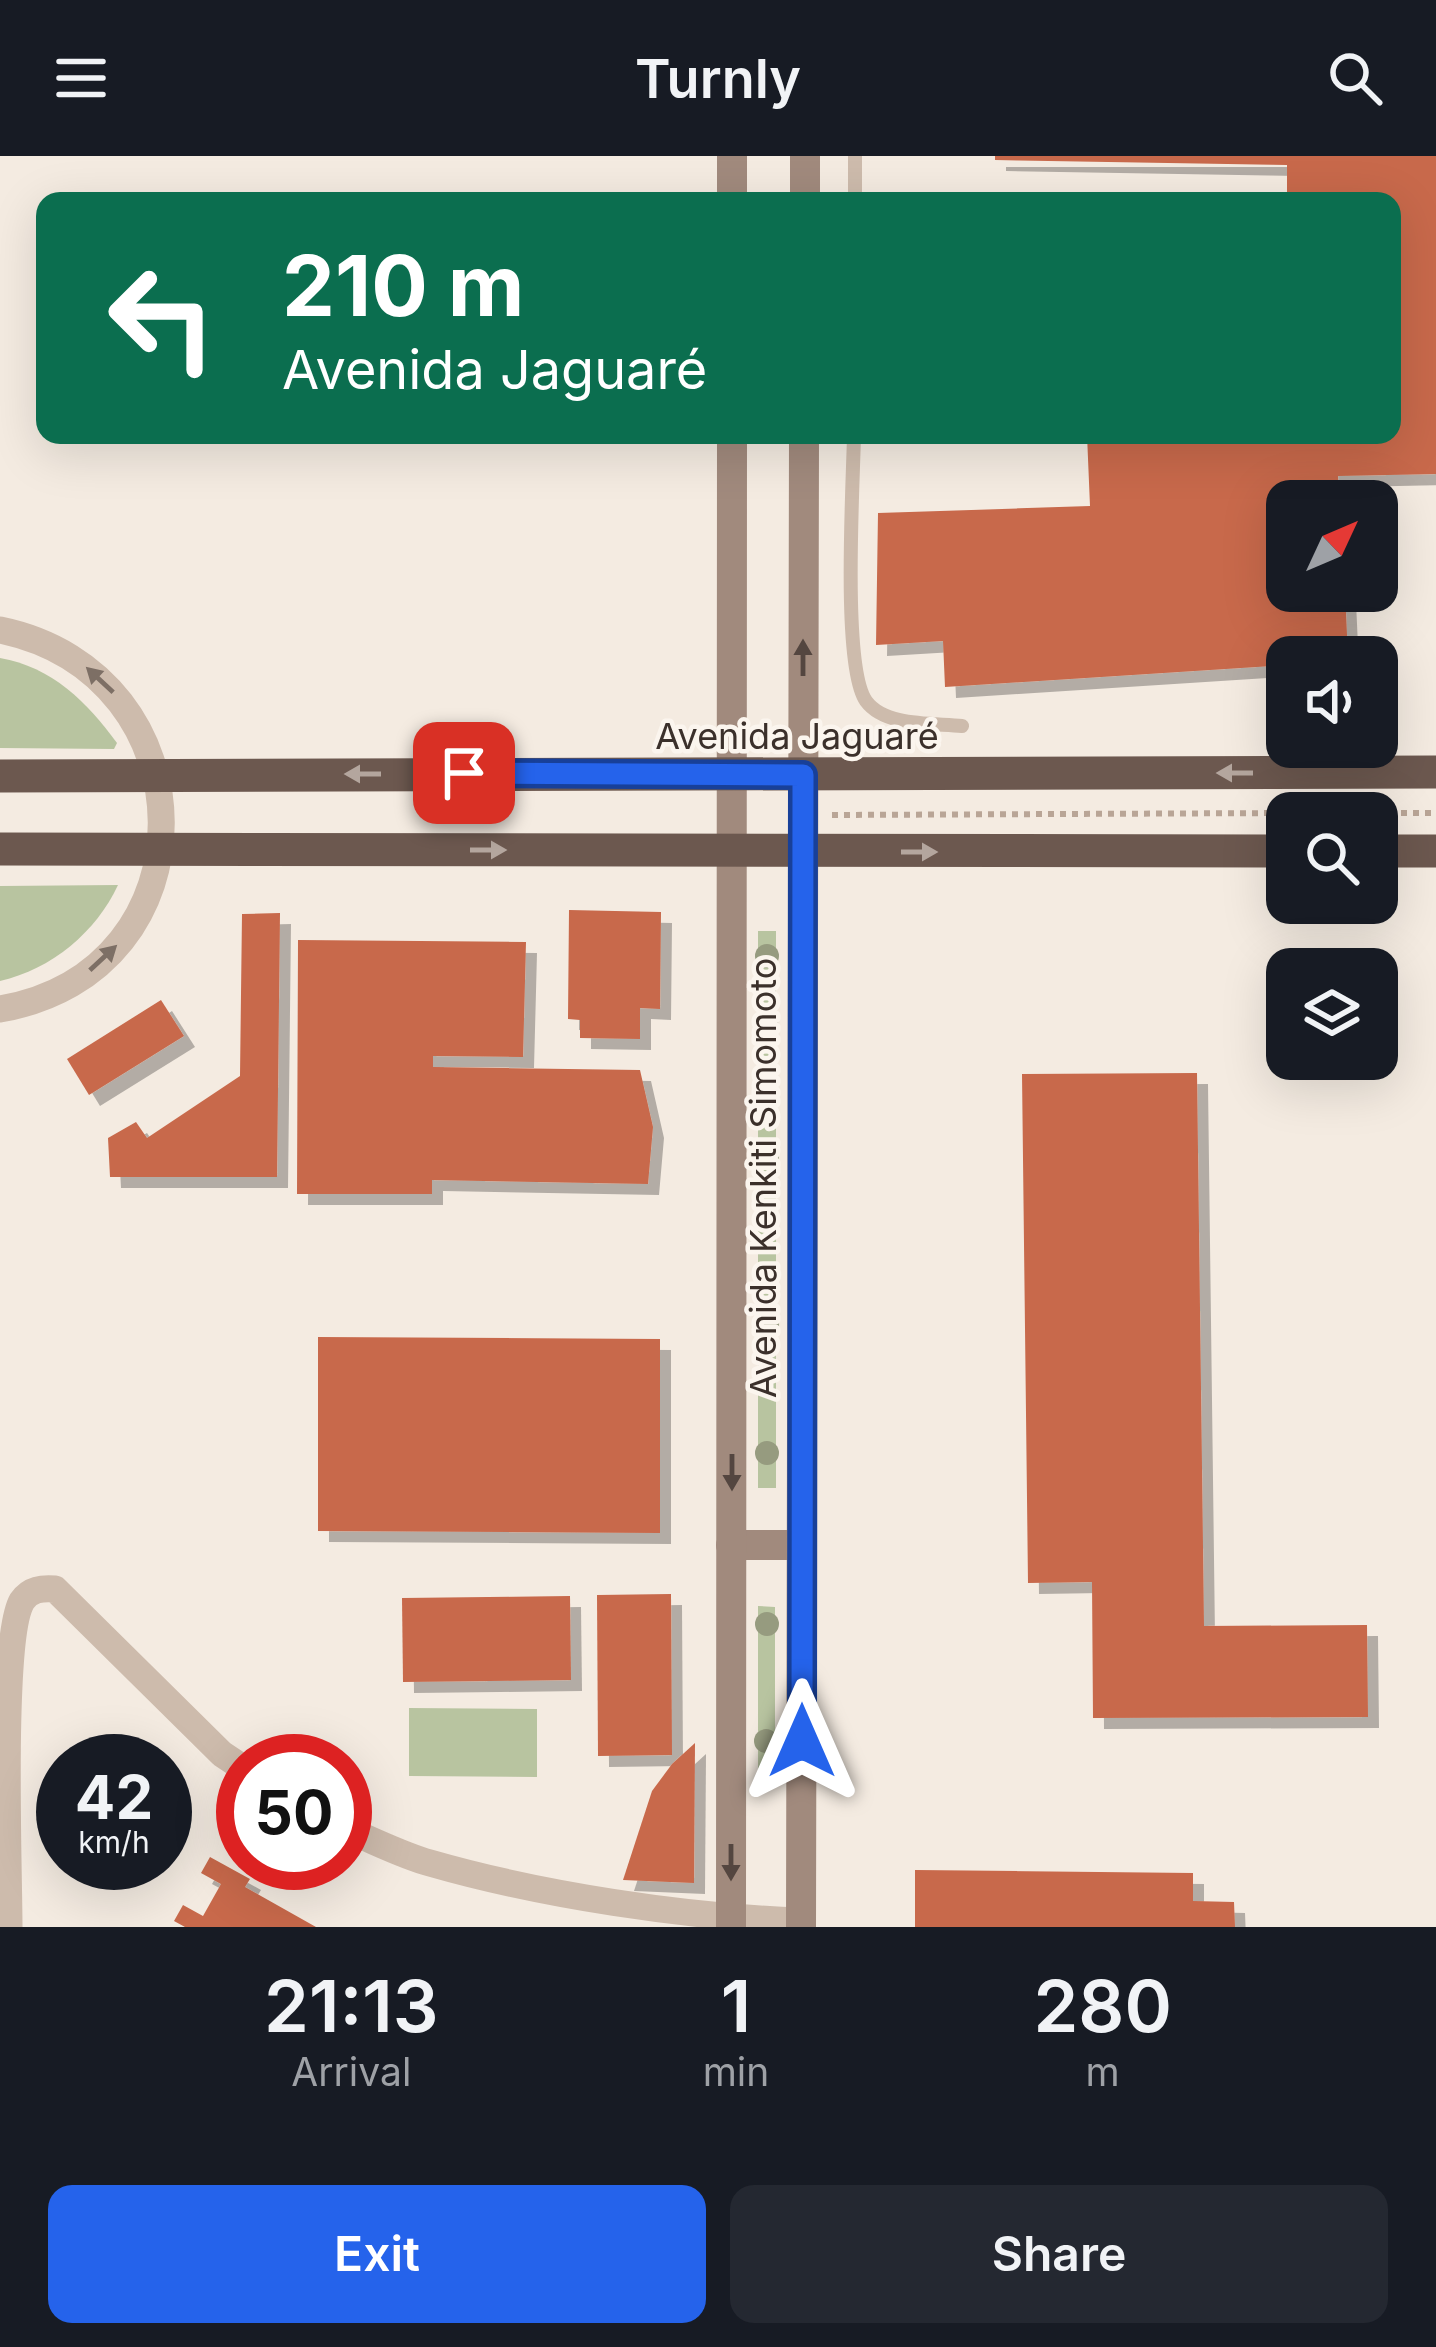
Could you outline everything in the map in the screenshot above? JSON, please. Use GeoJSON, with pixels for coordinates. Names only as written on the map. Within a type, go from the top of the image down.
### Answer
{"type":"FeatureCollection","features":[{"type":"Feature","properties":{"kind":"highway","name":"Avenida Jaguaré"},"geometry":{"type":"LineString","coordinates":[[0,776],[1436,772]]}},
{"type":"Feature","properties":{"kind":"highway"},"geometry":{"type":"LineString","coordinates":[[0,849],[1266,851]]}},
{"type":"Feature","properties":{"kind":"highway"},"geometry":{"type":"LineString","coordinates":[[1398,851],[1436,851]]}},
{"type":"Feature","properties":{"kind":"main road"},"geometry":{"type":"LineString","coordinates":[[731,156],[732,192]]}},
{"type":"Feature","properties":{"kind":"main road"},"geometry":{"type":"LineString","coordinates":[[805,156],[805,192]]}},
{"type":"Feature","properties":{"kind":"main road","name":"Avenida Kenkiti Simomoto"},"geometry":{"type":"LineString","coordinates":[[731,1923],[732,444]]}},
{"type":"Feature","properties":{"kind":"main road","name":"Avenida Kenkiti Simomoto"},"geometry":{"type":"LineString","coordinates":[[801,1924],[804,444]]}},
{"type":"Feature","properties":{"kind":"main road"},"geometry":{"type":"LineString","coordinates":[[731,1545],[802,1545]]}},
{"type":"Feature","properties":{"kind":"street"},"geometry":{"type":"LineString","coordinates":[[0,630],[33,638],[89,668],[132,716],[148,744],[163,815],[153,883],[140,911],[102,961],[50,996],[0,1009]]}},
{"type":"Feature","properties":{"kind":"street"},"geometry":{"type":"LineString","coordinates":[[9,1927],[8,1676],[15,1617],[29,1593],[55,1589],[216,1748]]}},
{"type":"Feature","properties":{"kind":"street"},"geometry":{"type":"LineString","coordinates":[[372,1839],[428,1863],[731,1923]]}},
{"type":"Feature","properties":{"kind":"street","name":"Avenida Kenkiti Simomoto"},"geometry":{"type":"LineString","coordinates":[[731,1923],[801,1924]]}},
{"type":"Feature","properties":{"kind":"lane"},"geometry":{"type":"LineString","coordinates":[[855,156],[855,192]]}},
{"type":"Feature","properties":{"kind":"lane"},"geometry":{"type":"LineString","coordinates":[[854,444],[852,665],[867,703],[893,719],[962,726]]}},
{"type":"Feature","properties":{"kind":"path"},"geometry":{"type":"LineString","coordinates":[[1398,813],[1436,813]]}},
{"type":"Feature","properties":{"kind":"path"},"geometry":{"type":"LineString","coordinates":[[802,815],[1266,814]]}},
{"type":"Feature","properties":{"kind":"green space"},"geometry":{"type":"Polygon","coordinates":[[[0,658],[36,669],[81,700],[117,743],[114,749],[0,748],[0,658]]]}},
{"type":"Feature","properties":{"kind":"green space"},"geometry":{"type":"Polygon","coordinates":[[[118,885],[98,918],[70,946],[37,968],[0,981],[0,886],[118,885]]]}},
{"type":"Feature","properties":{"kind":"green space"},"geometry":{"type":"Polygon","coordinates":[[[758,931],[776,931],[776,1488],[758,1488],[758,931]]]}},
{"type":"Feature","properties":{"kind":"green space"},"geometry":{"type":"Polygon","coordinates":[[[758,1606],[775,1607],[775,1786],[758,1786],[758,1606]]]}},
{"type":"Feature","properties":{"kind":"green space"},"geometry":{"type":"Polygon","coordinates":[[[409,1708],[537,1709],[537,1777],[409,1776],[409,1708]]]}},
{"type":"Feature","properties":{"kind":"building"},"geometry":{"type":"Polygon","coordinates":[[[995,156],[1436,156],[1436,474],[1266,480],[1266,612],[1346,612],[1347,636],[1266,636],[1266,666],[945,687],[943,641],[876,645],[878,513],[1090,506],[1087,444],[1401,444],[1401,192],[1287,192],[1287,165],[995,160],[995,156]]]}},
{"type":"Feature","properties":{"kind":"building"},"geometry":{"type":"Polygon","coordinates":[[[569,910],[661,912],[660,1009],[640,1008],[640,1039],[580,1038],[580,1020],[568,1019],[569,910]]]}},
{"type":"Feature","properties":{"kind":"building"},"geometry":{"type":"Polygon","coordinates":[[[280,913],[277,1177],[110,1177],[108,1138],[136,1122],[147,1138],[240,1076],[242,914],[280,913]]]}},
{"type":"Feature","properties":{"kind":"building"},"geometry":{"type":"Polygon","coordinates":[[[298,940],[526,942],[523,1057],[433,1056],[433,1067],[640,1070],[653,1127],[648,1184],[432,1180],[432,1194],[297,1194],[298,940]]]}},
{"type":"Feature","properties":{"kind":"building"},"geometry":{"type":"Polygon","coordinates":[[[161,1000],[184,1036],[89,1095],[67,1059],[161,1000]]]}},
{"type":"Feature","properties":{"kind":"building"},"geometry":{"type":"Polygon","coordinates":[[[1197,1073],[1204,1626],[1367,1625],[1368,1717],[1093,1718],[1092,1582],[1028,1583],[1022,1074],[1197,1073]]]}},
{"type":"Feature","properties":{"kind":"building"},"geometry":{"type":"Polygon","coordinates":[[[318,1337],[660,1339],[660,1533],[318,1531],[318,1337]]]}},
{"type":"Feature","properties":{"kind":"building"},"geometry":{"type":"Polygon","coordinates":[[[671,1594],[672,1755],[598,1756],[597,1595],[671,1594]]]}},
{"type":"Feature","properties":{"kind":"building"},"geometry":{"type":"Polygon","coordinates":[[[570,1596],[571,1680],[403,1682],[402,1598],[570,1596]]]}},
{"type":"Feature","properties":{"kind":"building"},"geometry":{"type":"Polygon","coordinates":[[[695,1743],[694,1883],[623,1880],[652,1791],[695,1743]]]}},
{"type":"Feature","properties":{"kind":"building"},"geometry":{"type":"Polygon","coordinates":[[[210,1857],[216,1860],[216,1881],[201,1873],[210,1857]]]}},
{"type":"Feature","properties":{"kind":"building"},"geometry":{"type":"Polygon","coordinates":[[[915,1870],[1193,1873],[1193,1901],[1234,1902],[1235,1927],[915,1927],[915,1870]]]}},
{"type":"Feature","properties":{"kind":"building"},"geometry":{"type":"Polygon","coordinates":[[[218,1890],[250,1890],[316,1927],[185,1927],[174,1921],[183,1905],[203,1916],[218,1890]]]}},
{"type":"Feature","properties":{"kind":"route"},"geometry":{"type":"LineString","coordinates":[[464,773],[803,775],[802,1741]]}}]}
